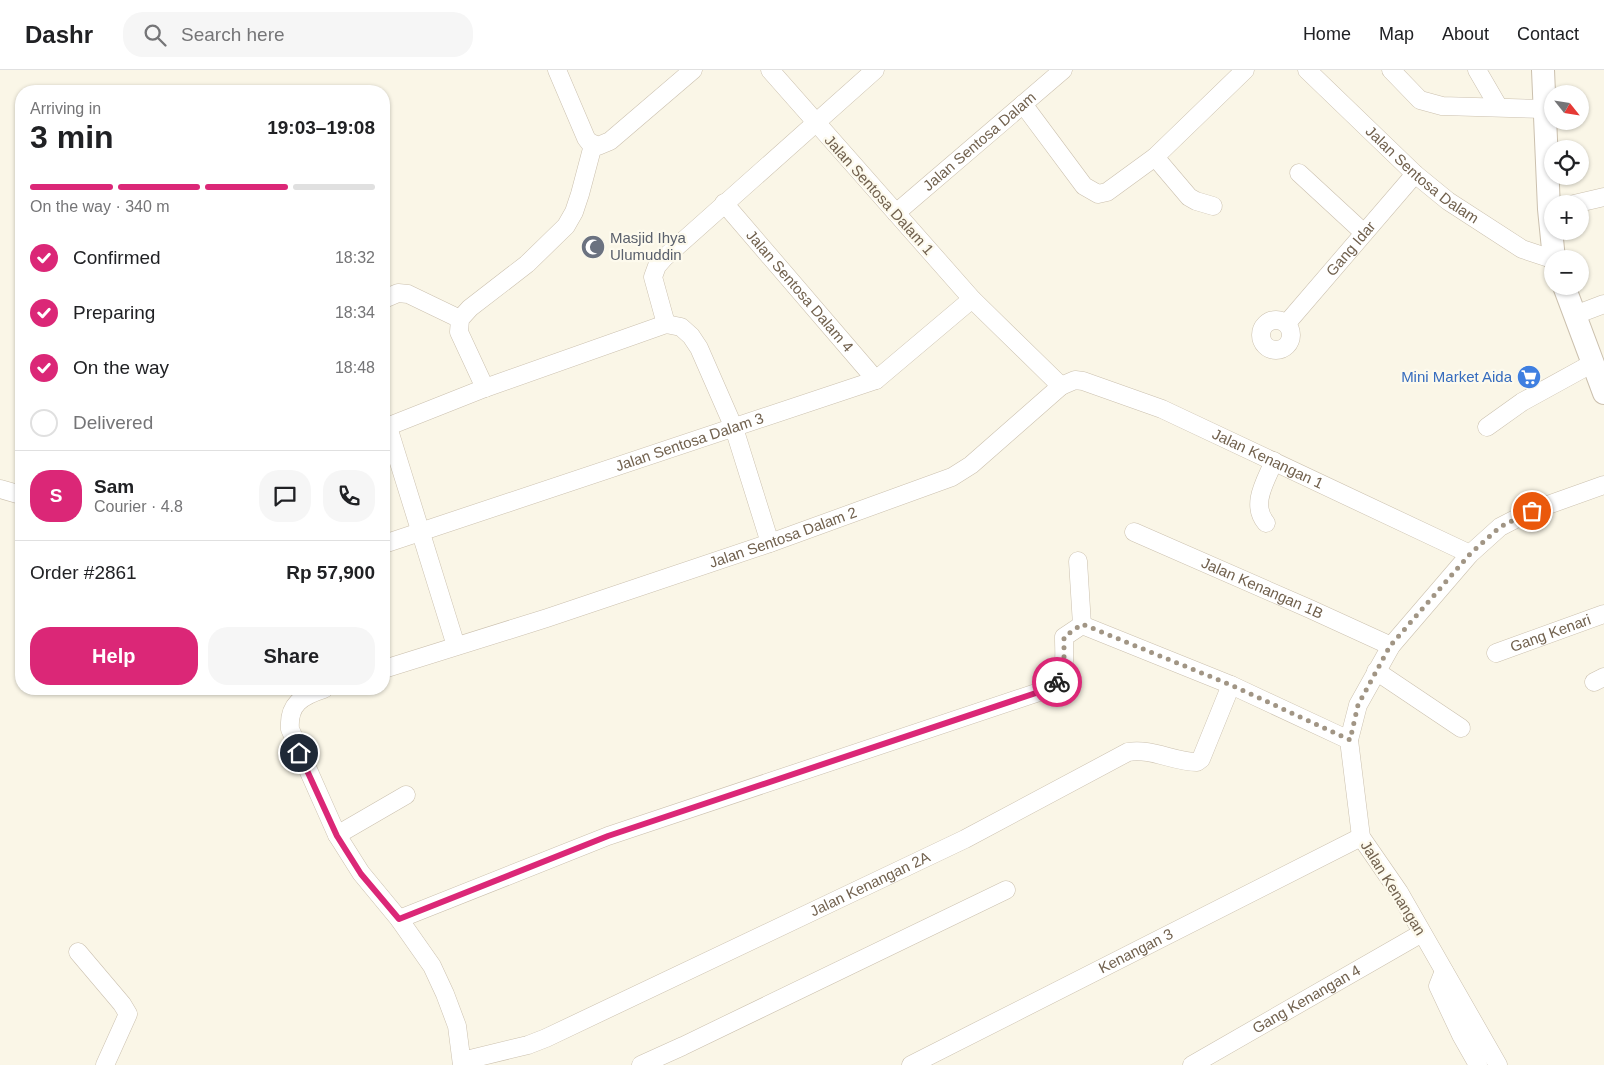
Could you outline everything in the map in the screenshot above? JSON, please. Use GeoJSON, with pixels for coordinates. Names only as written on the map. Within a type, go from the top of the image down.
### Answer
{"type":"FeatureCollection","features":[{"type":"Feature","properties":{"kind":"street"},"geometry":{"type":"LineString","coordinates":[[557,70],[586,138],[592,144],[598,146],[610,141],[694,70]]}},
{"type":"Feature","properties":{"kind":"street","name":"Jalan Sentosa Dalam 1"},"geometry":{"type":"LineString","coordinates":[[770,70],[972,299],[1061,386]]}},
{"type":"Feature","properties":{"kind":"street"},"geometry":{"type":"LineString","coordinates":[[666,324],[654,278],[657,266],[724,202],[875,70]]}},
{"type":"Feature","properties":{"kind":"street","name":"Jalan Sentosa Dalam"},"geometry":{"type":"LineString","coordinates":[[896,213],[1063,70]]}},
{"type":"Feature","properties":{"kind":"street"},"geometry":{"type":"LineString","coordinates":[[1023,104],[1084,186],[1098,194],[1107,192],[1154,157],[1245,70]]}},
{"type":"Feature","properties":{"kind":"street","name":"Jalan Sentosa Dalam"},"geometry":{"type":"LineString","coordinates":[[1307,70],[1415,174],[1448,201],[1522,248],[1544,256]]}},
{"type":"Feature","properties":{"kind":"street"},"geometry":{"type":"LineString","coordinates":[[1392,70],[1420,100],[1442,106],[1544,108],[1542,70]]}},
{"type":"Feature","properties":{"kind":"street"},"geometry":{"type":"LineString","coordinates":[[1477,70],[1498,106]]}},
{"type":"Feature","properties":{"kind":"street"},"geometry":{"type":"LineString","coordinates":[[1546,130],[1550,195]]}},
{"type":"Feature","properties":{"kind":"street"},"geometry":{"type":"LineString","coordinates":[[485,388],[459,332],[460,319],[470,308],[527,264],[566,226],[574,212],[580,194],[592,144]]}},
{"type":"Feature","properties":{"kind":"street"},"geometry":{"type":"LineString","coordinates":[[1154,157],[1189,197],[1213,206]]}},
{"type":"Feature","properties":{"kind":"street"},"geometry":{"type":"LineString","coordinates":[[1298,174],[1364,234]]}},
{"type":"Feature","properties":{"kind":"street","name":"Gang Idar"},"geometry":{"type":"LineString","coordinates":[[1287,323],[1415,174]]}},
{"type":"Feature","properties":{"kind":"street"},"geometry":{"type":"LineString","coordinates":[[1589,200],[1604,197]]}},
{"type":"Feature","properties":{"kind":"street","name":"Jalan Sentosa Dalam 4"},"geometry":{"type":"LineString","coordinates":[[724,202],[876,380]]}},
{"type":"Feature","properties":{"kind":"street"},"geometry":{"type":"LineString","coordinates":[[390,296],[398,293],[408,294],[460,319]]}},
{"type":"Feature","properties":{"kind":"street"},"geometry":{"type":"LineString","coordinates":[[1567,295],[1604,393]]}},
{"type":"Feature","properties":{"kind":"street","name":"Jalan Sentosa Dalam 3"},"geometry":{"type":"LineString","coordinates":[[390,542],[876,380],[972,299]]}},
{"type":"Feature","properties":{"kind":"street"},"geometry":{"type":"LineString","coordinates":[[1575,315],[1604,304]]}},
{"type":"Feature","properties":{"kind":"street"},"geometry":{"type":"LineString","coordinates":[[390,425],[485,388],[666,324],[681,327],[691,336],[699,348],[734,428],[770,543]]}},
{"type":"Feature","properties":{"kind":"street"},"geometry":{"type":"LineString","coordinates":[[1487,427],[1522,402],[1593,363]]}},
{"type":"Feature","properties":{"kind":"street","name":"Jalan Kenangan 1"},"geometry":{"type":"LineString","coordinates":[[1061,386],[1074,380],[1083,381],[1162,409],[1470,554]]}},
{"type":"Feature","properties":{"kind":"street","name":"Jalan Sentosa Dalam 2"},"geometry":{"type":"LineString","coordinates":[[390,667],[547,618],[770,543],[952,477],[971,465],[1061,386]]}},
{"type":"Feature","properties":{"kind":"street"},"geometry":{"type":"LineString","coordinates":[[390,439],[456,646]]}},
{"type":"Feature","properties":{"kind":"street"},"geometry":{"type":"LineString","coordinates":[[1266,523],[1258,510],[1259,497],[1274,461]]}},
{"type":"Feature","properties":{"kind":"street","name":"Jalan Kenangan"},"geometry":{"type":"LineString","coordinates":[[1498,1065],[1399,892],[1361,837],[1350,740],[1358,705],[1390,646],[1470,554],[1500,527],[1524,515],[1604,485]]}},
{"type":"Feature","properties":{"kind":"street"},"geometry":{"type":"LineString","coordinates":[[0,489],[15,493]]}},
{"type":"Feature","properties":{"kind":"street","name":"Jalan Kenangan 1B"},"geometry":{"type":"LineString","coordinates":[[1134,532],[1390,646]]}},
{"type":"Feature","properties":{"kind":"street"},"geometry":{"type":"LineString","coordinates":[[1078,562],[1082,624]]}},
{"type":"Feature","properties":{"kind":"street","name":"Gang Kenari"},"geometry":{"type":"LineString","coordinates":[[1496,653],[1604,614]]}},
{"type":"Feature","properties":{"kind":"street"},"geometry":{"type":"LineString","coordinates":[[1082,624],[1231,685],[1350,740]]}},
{"type":"Feature","properties":{"kind":"street"},"geometry":{"type":"LineString","coordinates":[[399,919],[608,836],[1048,689],[1058,681],[1064,668],[1064,637],[1082,624]]}},
{"type":"Feature","properties":{"kind":"street"},"geometry":{"type":"LineString","coordinates":[[1376,671],[1461,728]]}},
{"type":"Feature","properties":{"kind":"street","name":"Jalan Kenangan 2A"},"geometry":{"type":"LineString","coordinates":[[462,1063],[528,1045],[546,1038],[965,839],[1128,752],[1146,751],[1197,762],[1201,760],[1231,685]]}},
{"type":"Feature","properties":{"kind":"street"},"geometry":{"type":"LineString","coordinates":[[311,695],[293,707],[289,718],[290,729],[337,836],[361,874],[399,919],[432,966],[457,1026],[462,1063]]}},
{"type":"Feature","properties":{"kind":"street"},"geometry":{"type":"LineString","coordinates":[[337,836],[406,795]]}},
{"type":"Feature","properties":{"kind":"street","name":"Kenangan 3"},"geometry":{"type":"LineString","coordinates":[[911,1065],[1361,837]]}},
{"type":"Feature","properties":{"kind":"street"},"geometry":{"type":"LineString","coordinates":[[641,1065],[1006,890]]}},
{"type":"Feature","properties":{"kind":"street","name":"Gang Kenangan 4"},"geometry":{"type":"LineString","coordinates":[[1192,1065],[1422,933]]}},
{"type":"Feature","properties":{"kind":"street"},"geometry":{"type":"LineString","coordinates":[[78,952],[122,1004],[128,1014],[104,1065]]}},
{"type":"Feature","properties":{"kind":"street"},"geometry":{"type":"LineString","coordinates":[[1444,971],[1438,986],[1461,1035],[1478,1065]]}},
{"type":"Feature","properties":{"kind":"way so far"},"geometry":{"type":"LineString","coordinates":[[1057,682],[1064,668],[1064,637],[1082,624],[1231,685],[1350,740],[1358,705],[1390,646],[1470,554],[1500,527],[1532,511]]}},
{"type":"Feature","properties":{"kind":"place","name":"Masjid Ihya Ulumuddin"},"geometry":{"type":"Point","coordinates":[593,247]}},
{"type":"Feature","properties":{"kind":"place","name":"Mini Market Aida"},"geometry":{"type":"Point","coordinates":[1529,377]}},
{"type":"Feature","properties":{"kind":"route"},"geometry":{"type":"LineString","coordinates":[[299,753],[337,836],[361,874],[399,919],[608,836],[1048,689],[1057,682]]}}]}
